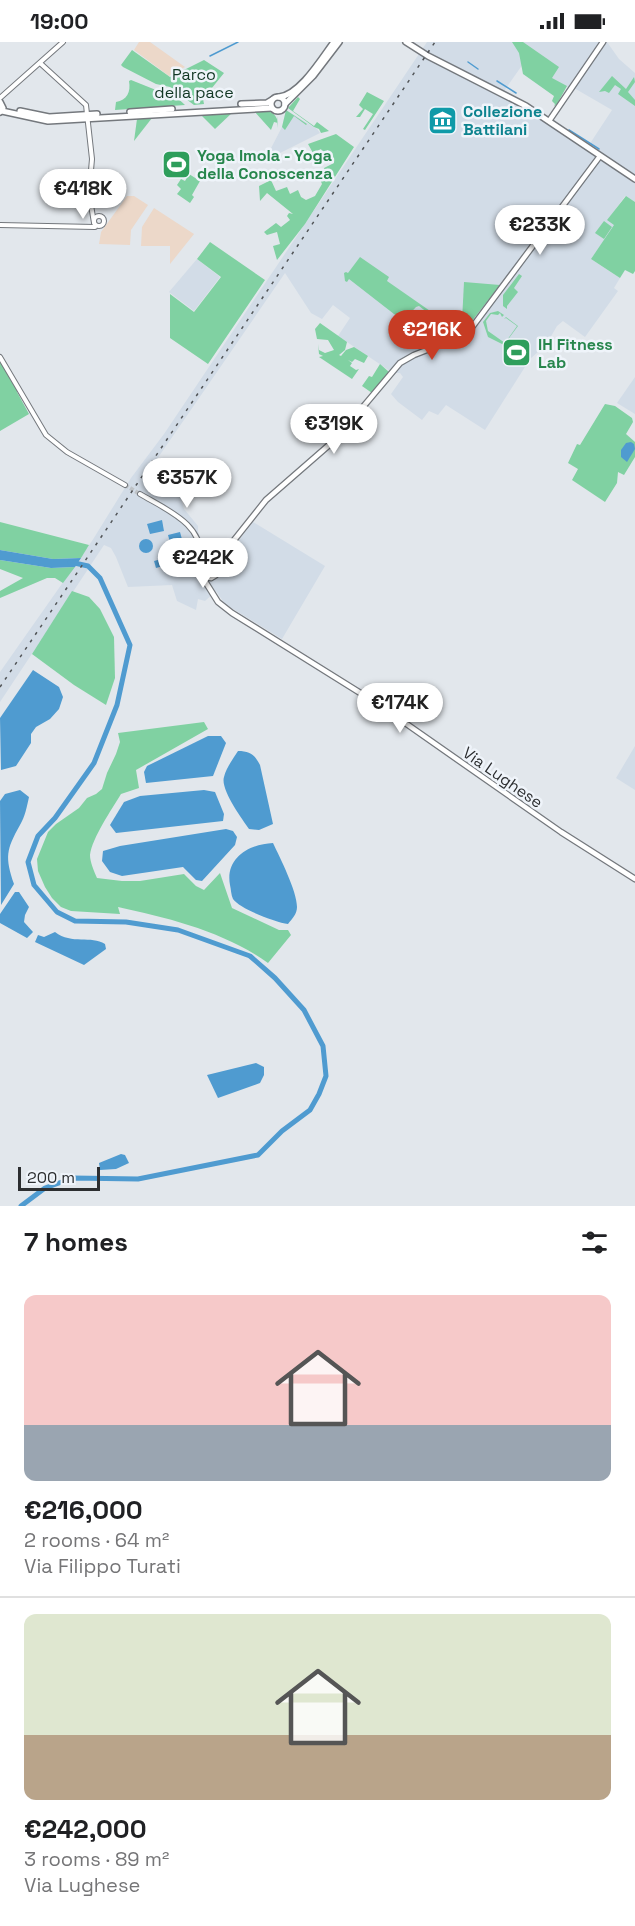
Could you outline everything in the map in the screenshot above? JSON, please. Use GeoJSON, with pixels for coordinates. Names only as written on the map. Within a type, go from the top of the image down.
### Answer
{"type":"FeatureCollection","features":[{"type":"Feature","properties":{"kind":"main road"},"geometry":{"type":"LineString","coordinates":[[1,106],[48,121],[267,103],[286,96],[296,89],[337,42]]}},
{"type":"Feature","properties":{"kind":"main road"},"geometry":{"type":"LineString","coordinates":[[87,116],[272,108],[283,110],[285,104],[313,76],[337,42]]}},
{"type":"Feature","properties":{"kind":"main road"},"geometry":{"type":"LineString","coordinates":[[406,42],[428,56],[526,106],[635,179]]}},
{"type":"Feature","properties":{"kind":"main road"},"geometry":{"type":"LineString","coordinates":[[549,121],[605,42]]}},
{"type":"Feature","properties":{"kind":"main road"},"geometry":{"type":"LineString","coordinates":[[279,98],[285,104]]}},
{"type":"Feature","properties":{"kind":"main road"},"geometry":{"type":"LineString","coordinates":[[272,100],[272,108]]}},
{"type":"Feature","properties":{"kind":"main road"},"geometry":{"type":"LineString","coordinates":[[212,591],[212,584],[223,554],[274,492],[344,430],[393,369],[406,358],[448,343],[470,330],[600,156]]}},
{"type":"Feature","properties":{"kind":"main road"},"geometry":{"type":"LineString","coordinates":[[200,563],[204,559],[223,554]]}},
{"type":"Feature","properties":{"kind":"main road"},"geometry":{"type":"LineString","coordinates":[[211,558],[217,562],[219,568]]}},
{"type":"Feature","properties":{"kind":"main road","name":"Via Lughese"},"geometry":{"type":"LineString","coordinates":[[200,563],[199,570],[218,602],[232,613],[378,704],[569,837],[635,879]]}},
{"type":"Feature","properties":{"kind":"main road"},"geometry":{"type":"LineString","coordinates":[[202,576],[208,578],[216,575]]}},
{"type":"Feature","properties":{"kind":"street"},"geometry":{"type":"LineString","coordinates":[[1,106],[6,93],[63,42]]}},
{"type":"Feature","properties":{"kind":"street"},"geometry":{"type":"LineString","coordinates":[[40,63],[84,101],[92,159],[89,190],[95,225]]}},
{"type":"Feature","properties":{"kind":"street"},"geometry":{"type":"LineString","coordinates":[[0,225],[44,227],[95,225],[99,227],[104,223],[103,219],[91,210]]}},
{"type":"Feature","properties":{"kind":"street"},"geometry":{"type":"LineString","coordinates":[[95,225],[95,218],[98,216]]}},
{"type":"Feature","properties":{"kind":"street"},"geometry":{"type":"LineString","coordinates":[[0,357],[46,435],[67,452],[125,485]]}},
{"type":"Feature","properties":{"kind":"street"},"geometry":{"type":"LineString","coordinates":[[140,494],[184,520],[195,534],[201,551],[200,563]]}},
{"type":"Feature","properties":{"kind":"street"},"geometry":{"type":"LineString","coordinates":[[201,551],[211,558]]}},
{"type":"Feature","properties":{"kind":"shaded area"},"geometry":{"type":"Polygon","coordinates":[[[139,42],[150,42],[185,67],[169,76],[134,50],[139,42]]]}},
{"type":"Feature","properties":{"kind":"shaded area"},"geometry":{"type":"Polygon","coordinates":[[[427,42],[607,42],[619,59],[635,73],[635,202],[625,196],[608,220],[615,225],[591,259],[620,278],[614,288],[618,291],[585,337],[563,321],[557,326],[546,345],[530,359],[485,430],[446,405],[438,415],[429,411],[422,420],[398,402],[391,394],[403,377],[400,373],[393,373],[338,336],[350,318],[333,305],[322,319],[311,313],[285,273],[155,462],[166,477],[174,468],[192,479],[181,499],[184,509],[198,526],[206,552],[216,555],[222,562],[253,522],[325,566],[282,639],[225,604],[216,591],[205,601],[198,599],[196,610],[177,601],[172,585],[128,587],[111,548],[104,545],[0,702],[0,672],[92,541],[131,478],[164,434],[427,42]],[[523,64],[504,91],[589,145],[612,110],[574,88],[564,86],[523,64]]]}},
{"type":"Feature","properties":{"kind":"shaded area"},"geometry":{"type":"Polygon","coordinates":[[[286,110],[320,133],[270,158],[268,154],[282,127],[286,110]]]}},
{"type":"Feature","properties":{"kind":"shaded area"},"geometry":{"type":"Polygon","coordinates":[[[127,196],[134,196],[148,205],[131,230],[130,245],[99,244],[101,232],[127,196]]]}},
{"type":"Feature","properties":{"kind":"shaded area"},"geometry":{"type":"Polygon","coordinates":[[[154,208],[194,234],[170,264],[170,246],[141,246],[142,227],[154,208]]]}},
{"type":"Feature","properties":{"kind":"shaded area"},"geometry":{"type":"Polygon","coordinates":[[[197,259],[220,277],[194,311],[169,292],[197,259]]]}},
{"type":"Feature","properties":{"kind":"shaded area"},"geometry":{"type":"Polygon","coordinates":[[[635,377],[635,414],[617,403],[635,377]]]}},
{"type":"Feature","properties":{"kind":"shaded area"},"geometry":{"type":"Polygon","coordinates":[[[635,746],[635,790],[616,778],[635,746]]]}},
{"type":"Feature","properties":{"kind":"green space"},"geometry":{"type":"Polygon","coordinates":[[[512,42],[523,42],[559,67],[552,78],[567,86],[557,104],[554,106],[552,101],[554,96],[523,74],[519,53],[512,42]]]}},
{"type":"Feature","properties":{"kind":"green space","name":"Parco della pace"},"geometry":{"type":"Polygon","coordinates":[[[132,50],[170,77],[204,60],[224,73],[203,99],[204,104],[194,105],[170,87],[156,84],[123,67],[121,65],[132,50]]]}},
{"type":"Feature","properties":{"kind":"green space"},"geometry":{"type":"Polygon","coordinates":[[[612,76],[626,89],[634,77],[635,82],[628,92],[635,100],[635,106],[618,94],[621,89],[615,85],[609,93],[599,92],[612,76]]]}},
{"type":"Feature","properties":{"kind":"green space"},"geometry":{"type":"Polygon","coordinates":[[[131,80],[156,90],[171,92],[185,105],[115,110],[116,102],[127,95],[131,80]]]}},
{"type":"Feature","properties":{"kind":"green space"},"geometry":{"type":"Polygon","coordinates":[[[367,92],[384,101],[365,130],[363,129],[373,114],[365,109],[360,117],[356,117],[363,109],[359,105],[367,92]]]}},
{"type":"Feature","properties":{"kind":"green space"},"geometry":{"type":"Polygon","coordinates":[[[298,97],[300,99],[293,111],[314,126],[317,122],[329,131],[321,133],[319,129],[314,127],[288,108],[298,97]]]}},
{"type":"Feature","properties":{"kind":"green space"},"geometry":{"type":"Polygon","coordinates":[[[253,110],[270,112],[277,119],[277,116],[278,123],[274,122],[271,130],[253,110]]]}},
{"type":"Feature","properties":{"kind":"green space"},"geometry":{"type":"Polygon","coordinates":[[[286,110],[307,124],[294,116],[285,130],[282,127],[286,110]]]}},
{"type":"Feature","properties":{"kind":"green space"},"geometry":{"type":"Polygon","coordinates":[[[233,112],[215,129],[201,115],[203,113],[233,112]]]}},
{"type":"Feature","properties":{"kind":"green space"},"geometry":{"type":"Polygon","coordinates":[[[152,118],[134,141],[137,119],[152,118]]]}},
{"type":"Feature","properties":{"kind":"green space"},"geometry":{"type":"Polygon","coordinates":[[[336,134],[354,147],[305,224],[277,260],[273,246],[280,244],[277,232],[267,235],[264,232],[276,223],[281,227],[290,220],[287,216],[289,213],[293,214],[267,193],[260,201],[259,186],[271,180],[276,191],[287,187],[290,194],[298,190],[301,197],[306,200],[315,196],[322,184],[320,179],[327,175],[324,168],[334,163],[328,150],[323,153],[321,149],[313,153],[308,144],[336,134]]]}},
{"type":"Feature","properties":{"kind":"green space"},"geometry":{"type":"Polygon","coordinates":[[[189,174],[200,181],[190,203],[177,194],[181,189],[177,185],[181,179],[185,181],[189,174]]]}},
{"type":"Feature","properties":{"kind":"green space"},"geometry":{"type":"Polygon","coordinates":[[[626,196],[635,202],[635,271],[633,274],[625,270],[620,278],[591,259],[614,225],[607,220],[626,196]]]}},
{"type":"Feature","properties":{"kind":"green space"},"geometry":{"type":"Polygon","coordinates":[[[604,221],[612,227],[604,239],[595,233],[604,221]]]}},
{"type":"Feature","properties":{"kind":"green space"},"geometry":{"type":"Polygon","coordinates":[[[210,242],[265,280],[208,364],[170,338],[170,294],[194,312],[221,277],[197,259],[210,242]]]}},
{"type":"Feature","properties":{"kind":"green space"},"geometry":{"type":"Polygon","coordinates":[[[360,257],[389,277],[387,281],[433,313],[432,316],[427,315],[428,313],[419,306],[403,321],[349,279],[345,281],[344,273],[348,273],[360,257]]]}},
{"type":"Feature","properties":{"kind":"green space"},"geometry":{"type":"Polygon","coordinates":[[[519,274],[522,276],[514,288],[518,292],[507,309],[503,306],[503,295],[519,274]]]}},
{"type":"Feature","properties":{"kind":"green space"},"geometry":{"type":"Polygon","coordinates":[[[464,282],[500,285],[468,326],[463,325],[462,321],[464,282]]]}},
{"type":"Feature","properties":{"kind":"green space"},"geometry":{"type":"Polygon","coordinates":[[[498,311],[504,315],[502,317],[500,313],[491,314],[486,321],[488,331],[505,343],[517,326],[506,318],[504,319],[506,317],[518,326],[504,345],[488,337],[483,322],[490,313],[498,311]]]}},
{"type":"Feature","properties":{"kind":"green space"},"geometry":{"type":"Polygon","coordinates":[[[320,323],[347,342],[345,350],[339,355],[341,356],[346,350],[354,347],[368,356],[364,363],[355,359],[352,362],[348,360],[352,363],[350,366],[356,370],[359,369],[352,379],[319,357],[323,356],[319,354],[318,344],[319,350],[325,353],[334,350],[328,340],[317,339],[315,329],[320,323]]]}},
{"type":"Feature","properties":{"kind":"green space"},"geometry":{"type":"Polygon","coordinates":[[[0,361],[29,414],[0,431],[0,361]]]}},
{"type":"Feature","properties":{"kind":"green space"},"geometry":{"type":"Polygon","coordinates":[[[380,364],[389,372],[372,393],[362,386],[369,376],[372,377],[380,364]]]}},
{"type":"Feature","properties":{"kind":"green space"},"geometry":{"type":"Polygon","coordinates":[[[605,404],[615,406],[632,418],[633,422],[626,434],[635,442],[635,457],[624,475],[618,472],[617,483],[605,502],[572,480],[578,469],[568,463],[577,444],[580,445],[605,404]]]}},
{"type":"Feature","properties":{"kind":"green space"},"geometry":{"type":"Polygon","coordinates":[[[0,522],[89,545],[81,558],[53,559],[0,550],[0,522]]]}},
{"type":"Feature","properties":{"kind":"green space"},"geometry":{"type":"Polygon","coordinates":[[[0,560],[51,568],[75,567],[63,583],[55,578],[47,578],[0,598],[0,591],[23,578],[0,569],[0,560]]]}},
{"type":"Feature","properties":{"kind":"green space"},"geometry":{"type":"Polygon","coordinates":[[[209,560],[217,568],[209,576],[201,568],[209,560]]]}},
{"type":"Feature","properties":{"kind":"green space"},"geometry":{"type":"Polygon","coordinates":[[[72,591],[89,597],[100,609],[114,637],[115,678],[106,705],[32,654],[72,591]]]}},
{"type":"Feature","properties":{"kind":"green space"},"geometry":{"type":"Polygon","coordinates":[[[204,722],[208,729],[136,770],[139,788],[121,794],[94,840],[90,855],[91,864],[97,878],[140,881],[184,874],[196,886],[204,890],[220,873],[232,908],[279,930],[288,930],[291,935],[268,963],[234,943],[157,916],[118,907],[120,914],[71,911],[61,907],[52,898],[38,871],[37,859],[48,832],[79,808],[87,798],[102,789],[120,742],[118,733],[204,722]]]}},
{"type":"Feature","properties":{"kind":"water"},"geometry":{"type":"Polygon","coordinates":[[[631,442],[635,449],[627,462],[621,457],[621,450],[626,443],[631,442]]]}},
{"type":"Feature","properties":{"kind":"water"},"geometry":{"type":"Polygon","coordinates":[[[162,520],[164,531],[150,534],[147,524],[162,520]]]}},
{"type":"Feature","properties":{"kind":"water"},"geometry":{"type":"Polygon","coordinates":[[[180,532],[183,543],[171,546],[168,535],[180,532]]]}},
{"type":"Feature","properties":{"kind":"water"},"geometry":{"type":"Polygon","coordinates":[[[143,539],[149,539],[153,546],[149,553],[143,553],[139,549],[139,543],[143,539]]]}},
{"type":"Feature","properties":{"kind":"water"},"geometry":{"type":"Polygon","coordinates":[[[0,550],[53,559],[81,558],[75,567],[51,568],[0,560],[0,550]]]}},
{"type":"Feature","properties":{"kind":"water"},"geometry":{"type":"Polygon","coordinates":[[[172,556],[174,563],[156,568],[154,561],[172,556]]]}},
{"type":"Feature","properties":{"kind":"water"},"geometry":{"type":"Polygon","coordinates":[[[33,670],[59,687],[63,697],[59,709],[50,719],[36,727],[31,734],[31,743],[16,766],[1,770],[0,718],[33,670]]]}},
{"type":"Feature","properties":{"kind":"water"},"geometry":{"type":"Polygon","coordinates":[[[208,736],[221,736],[226,743],[213,776],[146,783],[144,772],[147,766],[208,736]]]}},
{"type":"Feature","properties":{"kind":"water"},"geometry":{"type":"Polygon","coordinates":[[[238,751],[252,754],[260,765],[273,824],[259,830],[249,829],[225,789],[225,774],[238,751]]]}},
{"type":"Feature","properties":{"kind":"water"},"geometry":{"type":"Polygon","coordinates":[[[20,790],[29,797],[25,815],[8,854],[14,884],[1,905],[0,801],[5,794],[20,790]]]}},
{"type":"Feature","properties":{"kind":"water"},"geometry":{"type":"Polygon","coordinates":[[[204,790],[215,792],[224,814],[223,821],[116,833],[110,825],[124,802],[140,796],[204,790]]]}},
{"type":"Feature","properties":{"kind":"water"},"geometry":{"type":"Polygon","coordinates":[[[226,829],[233,831],[237,837],[235,845],[202,881],[196,880],[183,867],[122,876],[110,872],[102,861],[103,851],[120,846],[226,829]]]}},
{"type":"Feature","properties":{"kind":"water"},"geometry":{"type":"Polygon","coordinates":[[[273,843],[288,875],[296,900],[296,912],[288,924],[250,911],[237,903],[231,894],[229,875],[235,860],[255,846],[273,843]]]}},
{"type":"Feature","properties":{"kind":"water"},"geometry":{"type":"Polygon","coordinates":[[[15,892],[19,892],[29,907],[24,922],[33,932],[27,938],[0,923],[0,914],[15,892]]]}},
{"type":"Feature","properties":{"kind":"water"},"geometry":{"type":"Polygon","coordinates":[[[55,932],[68,938],[100,941],[105,944],[106,949],[84,965],[35,942],[38,935],[44,937],[55,932]]]}},
{"type":"Feature","properties":{"kind":"water"},"geometry":{"type":"Polygon","coordinates":[[[256,1063],[264,1067],[264,1075],[260,1083],[218,1098],[207,1075],[256,1063]]]}},
{"type":"Feature","properties":{"kind":"water"},"geometry":{"type":"Polygon","coordinates":[[[121,1154],[125,1155],[129,1163],[116,1169],[100,1170],[99,1163],[121,1154]]]}},
{"type":"Feature","properties":{"kind":"waterway"},"geometry":{"type":"LineString","coordinates":[[210,56],[238,42]]}},
{"type":"Feature","properties":{"kind":"waterway"},"geometry":{"type":"LineString","coordinates":[[468,62],[478,69]]}},
{"type":"Feature","properties":{"kind":"waterway"},"geometry":{"type":"LineString","coordinates":[[497,81],[516,93]]}},
{"type":"Feature","properties":{"kind":"waterway"},"geometry":{"type":"LineString","coordinates":[[569,130],[599,149]]}},
{"type":"Feature","properties":{"kind":"waterway"},"geometry":{"type":"LineString","coordinates":[[21,1206],[45,1188],[73,1178],[138,1179],[258,1155],[282,1131],[310,1110],[326,1076],[323,1046],[304,1010],[275,978],[250,956],[178,930],[126,922],[75,921],[57,912],[34,885],[28,862],[38,836],[55,818],[94,763],[117,705],[130,645],[100,578],[88,566],[70,562]]}},
{"type":"Feature","properties":{"kind":"tunnel"},"geometry":{"type":"LineString","coordinates":[[125,485],[140,494]]}},
{"type":"Feature","properties":{"kind":"railway"},"geometry":{"type":"LineString","coordinates":[[0,687],[435,42]]}},
{"type":"Feature","properties":{"kind":"place","name":"Collezione Battilani"},"geometry":{"type":"Point","coordinates":[442,120]}},
{"type":"Feature","properties":{"kind":"place","name":"Yoga Imola - Yoga della Conoscenza"},"geometry":{"type":"Point","coordinates":[176,164]}},
{"type":"Feature","properties":{"kind":"place","name":"IH Fitness Lab"},"geometry":{"type":"Point","coordinates":[517,353]}}]}
